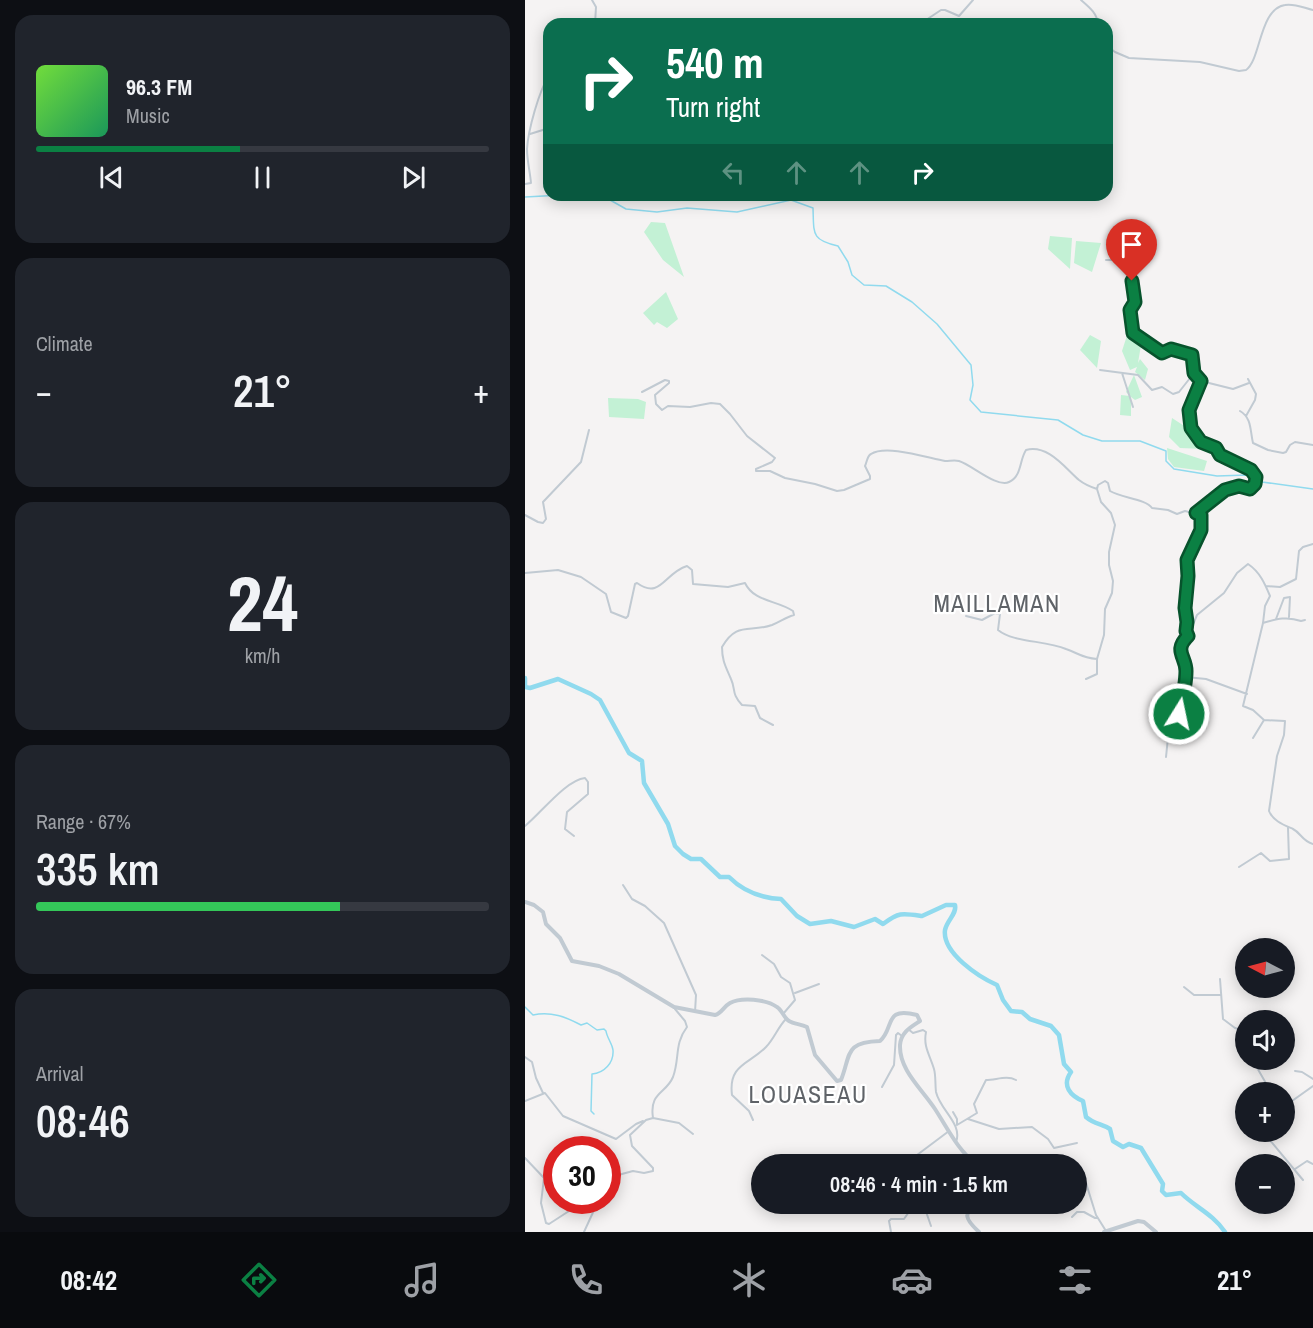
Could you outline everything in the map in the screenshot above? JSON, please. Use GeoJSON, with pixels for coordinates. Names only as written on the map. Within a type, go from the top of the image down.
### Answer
{"type":"FeatureCollection","features":[{"type":"Feature","properties":{"kind":"street"},"geometry":{"type":"LineString","coordinates":[[592,0],[596,7],[595,18]]}},
{"type":"Feature","properties":{"kind":"street"},"geometry":{"type":"LineString","coordinates":[[929,18],[941,10],[959,16],[973,0]]}},
{"type":"Feature","properties":{"kind":"street"},"geometry":{"type":"LineString","coordinates":[[1081,0],[1097,18]]}},
{"type":"Feature","properties":{"kind":"street"},"geometry":{"type":"LineString","coordinates":[[1113,50],[1129,58],[1200,62],[1239,71],[1246,70],[1251,66],[1266,23],[1278,8],[1290,4],[1313,10]]}},
{"type":"Feature","properties":{"kind":"street"},"geometry":{"type":"LineString","coordinates":[[525,184],[531,183],[527,149],[537,102],[543,89]]}},
{"type":"Feature","properties":{"kind":"street"},"geometry":{"type":"LineString","coordinates":[[530,134],[543,130]]}},
{"type":"Feature","properties":{"kind":"street"},"geometry":{"type":"LineString","coordinates":[[1106,260],[1115,260],[1123,267],[1132,281],[1135,302],[1130,310],[1133,333],[1162,353],[1171,349],[1192,355],[1194,373],[1201,381],[1233,389],[1249,384]]}},
{"type":"Feature","properties":{"kind":"street"},"geometry":{"type":"LineString","coordinates":[[1100,370],[1138,375],[1152,390],[1162,387],[1173,394],[1179,392],[1194,373]]}},
{"type":"Feature","properties":{"kind":"street"},"geometry":{"type":"LineString","coordinates":[[1122,373],[1133,406]]}},
{"type":"Feature","properties":{"kind":"street"},"geometry":{"type":"LineString","coordinates":[[1246,416],[1256,394],[1248,379]]}},
{"type":"Feature","properties":{"kind":"street"},"geometry":{"type":"LineString","coordinates":[[642,392],[665,380],[669,383],[655,395],[656,404],[662,410],[668,406],[690,407],[711,403],[720,404],[747,436],[775,458],[756,471],[770,471],[785,478],[837,490],[844,490],[870,479],[865,466],[872,453],[886,451],[958,461],[982,472],[997,483],[1008,483],[1016,478],[1021,458],[1026,450],[1031,449],[1052,456],[1080,481],[1097,489]]}},
{"type":"Feature","properties":{"kind":"street"},"geometry":{"type":"LineString","coordinates":[[1196,513],[1225,490],[1239,486],[1250,489],[1256,481],[1251,470],[1220,455],[1216,448],[1201,442],[1191,428],[1189,410],[1201,381]]}},
{"type":"Feature","properties":{"kind":"street"},"geometry":{"type":"LineString","coordinates":[[1240,411],[1249,421],[1253,443],[1260,447],[1283,453],[1295,442],[1313,445]]}},
{"type":"Feature","properties":{"kind":"street"},"geometry":{"type":"LineString","coordinates":[[525,515],[543,523],[546,519],[543,502],[581,462],[589,430]]}},
{"type":"Feature","properties":{"kind":"street"},"geometry":{"type":"LineString","coordinates":[[1086,679],[1097,674],[1097,659],[1104,635],[1105,609],[1112,593],[1113,581],[1109,552],[1115,525],[1111,513],[1101,502],[1097,489],[1098,485],[1105,481],[1110,491],[1122,497],[1147,502],[1152,508],[1177,514],[1185,511],[1201,515],[1201,530],[1187,560],[1185,608],[1188,636]]}},
{"type":"Feature","properties":{"kind":"street"},"geometry":{"type":"LineString","coordinates":[[1266,586],[1280,587],[1296,579],[1300,548],[1313,544]]}},
{"type":"Feature","properties":{"kind":"street"},"geometry":{"type":"LineString","coordinates":[[1165,757],[1170,718],[1179,714],[1186,677],[1186,665],[1180,653],[1183,641],[1188,636],[1197,615],[1224,593],[1246,564],[1254,568],[1270,596],[1265,606],[1243,706],[1253,710],[1264,720],[1284,720],[1286,724],[1277,756],[1269,808],[1270,815],[1296,831],[1305,842],[1313,844]]}},
{"type":"Feature","properties":{"kind":"street"},"geometry":{"type":"LineString","coordinates":[[525,573],[558,570],[581,577],[606,594],[611,612],[623,618],[629,616],[631,593],[636,583],[649,590],[655,590],[675,571],[687,566],[691,567],[693,584],[728,587],[745,583],[752,594],[786,606],[795,613],[794,615],[772,625],[739,628],[722,647],[723,663],[736,698],[742,705],[755,705],[760,718],[773,725]]}},
{"type":"Feature","properties":{"kind":"street"},"geometry":{"type":"LineString","coordinates":[[1276,619],[1284,598],[1290,597],[1289,617]]}},
{"type":"Feature","properties":{"kind":"street"},"geometry":{"type":"LineString","coordinates":[[966,616],[982,620],[995,613],[1000,615],[998,630],[1006,636],[1038,641],[1068,649],[1079,656],[1097,659]]}},
{"type":"Feature","properties":{"kind":"street"},"geometry":{"type":"LineString","coordinates":[[1263,623],[1289,617],[1305,620]]}},
{"type":"Feature","properties":{"kind":"street"},"geometry":{"type":"LineString","coordinates":[[1186,677],[1206,679],[1247,694]]}},
{"type":"Feature","properties":{"kind":"street"},"geometry":{"type":"LineString","coordinates":[[1253,738],[1264,720]]}},
{"type":"Feature","properties":{"kind":"street"},"geometry":{"type":"LineString","coordinates":[[525,826],[582,777],[588,782],[588,794],[567,812],[565,829],[574,836]]}},
{"type":"Feature","properties":{"kind":"street"},"geometry":{"type":"LineString","coordinates":[[1239,867],[1261,853],[1270,861],[1289,859],[1288,828]]}},
{"type":"Feature","properties":{"kind":"street"},"geometry":{"type":"LineString","coordinates":[[623,885],[632,899],[645,906],[664,923],[696,995],[695,1012]]}},
{"type":"Feature","properties":{"kind":"street"},"geometry":{"type":"LineString","coordinates":[[525,902],[543,912],[546,924],[560,938],[572,962],[599,966],[619,974],[674,1007],[715,1015],[729,1004],[739,1001],[761,1000],[773,1004],[785,1016],[807,1027],[815,1055],[837,1081],[841,1080],[847,1056],[851,1050],[865,1042],[880,1041],[885,1037],[891,1020],[897,1014],[908,1013],[919,1017],[920,1021],[902,1036],[900,1046],[904,1064],[964,1154]]}},
{"type":"Feature","properties":{"kind":"street"},"geometry":{"type":"LineString","coordinates":[[753,1120],[749,1111],[732,1095],[734,1075],[742,1064],[766,1047],[795,1000],[795,993],[790,983],[781,977],[774,964],[762,955]]}},
{"type":"Feature","properties":{"kind":"street"},"geometry":{"type":"LineString","coordinates":[[1220,979],[1223,1019],[1235,1028]]}},
{"type":"Feature","properties":{"kind":"street"},"geometry":{"type":"LineString","coordinates":[[795,993],[819,984]]}},
{"type":"Feature","properties":{"kind":"street"},"geometry":{"type":"LineString","coordinates":[[1184,987],[1194,995],[1221,995]]}},
{"type":"Feature","properties":{"kind":"street"},"geometry":{"type":"LineString","coordinates":[[653,1118],[653,1103],[671,1080],[676,1065],[678,1042],[687,1027],[674,1007]]}},
{"type":"Feature","properties":{"kind":"street"},"geometry":{"type":"LineString","coordinates":[[908,1029],[913,1033],[925,1030],[926,1049],[933,1066],[936,1091],[946,1113],[957,1125]]}},
{"type":"Feature","properties":{"kind":"street"},"geometry":{"type":"LineString","coordinates":[[882,1087],[896,1059],[895,1038],[898,1033],[902,1036]]}},
{"type":"Feature","properties":{"kind":"street"},"geometry":{"type":"LineString","coordinates":[[525,1057],[532,1062],[543,1093],[548,1095],[563,1116],[616,1139],[636,1124],[653,1118],[679,1123],[693,1134]]}},
{"type":"Feature","properties":{"kind":"street"},"geometry":{"type":"LineString","coordinates":[[1295,1071],[1302,1072],[1313,1079]]}},
{"type":"Feature","properties":{"kind":"street"},"geometry":{"type":"LineString","coordinates":[[957,1125],[977,1113],[974,1104],[986,1080],[1007,1077],[1016,1080]]}},
{"type":"Feature","properties":{"kind":"street"},"geometry":{"type":"LineString","coordinates":[[1295,1100],[1313,1086]]}},
{"type":"Feature","properties":{"kind":"street"},"geometry":{"type":"LineString","coordinates":[[525,1101],[543,1093]]}},
{"type":"Feature","properties":{"kind":"street"},"geometry":{"type":"LineString","coordinates":[[953,1112],[957,1119],[956,1143]]}},
{"type":"Feature","properties":{"kind":"street"},"geometry":{"type":"LineString","coordinates":[[968,1119],[999,1129],[1032,1127],[1048,1139],[1054,1148],[1077,1143]]}},
{"type":"Feature","properties":{"kind":"street"},"geometry":{"type":"LineString","coordinates":[[621,1174],[633,1171],[644,1173],[653,1171],[653,1168],[632,1146],[630,1140],[632,1131],[646,1120]]}},
{"type":"Feature","properties":{"kind":"street"},"geometry":{"type":"LineString","coordinates":[[918,1154],[949,1131]]}},
{"type":"Feature","properties":{"kind":"street"},"geometry":{"type":"LineString","coordinates":[[1272,1142],[1282,1154]]}},
{"type":"Feature","properties":{"kind":"street"},"geometry":{"type":"LineString","coordinates":[[525,1158],[543,1177]]}},
{"type":"Feature","properties":{"kind":"street"},"geometry":{"type":"LineString","coordinates":[[1303,1180],[1295,1170],[1307,1161],[1313,1164]]}},
{"type":"Feature","properties":{"kind":"street"},"geometry":{"type":"LineString","coordinates":[[543,1186],[541,1203],[543,1211]]}},
{"type":"Feature","properties":{"kind":"street"},"geometry":{"type":"LineString","coordinates":[[1087,1187],[1105,1231],[1138,1221],[1144,1222],[1155,1232]]}},
{"type":"Feature","properties":{"kind":"street"},"geometry":{"type":"LineString","coordinates":[[1072,1217],[1077,1212],[1084,1212],[1098,1218]]}},
{"type":"Feature","properties":{"kind":"street"},"geometry":{"type":"LineString","coordinates":[[544,1214],[546,1223],[549,1224],[564,1214]]}},
{"type":"Feature","properties":{"kind":"street"},"geometry":{"type":"LineString","coordinates":[[584,1232],[592,1214]]}},
{"type":"Feature","properties":{"kind":"street"},"geometry":{"type":"LineString","coordinates":[[891,1232],[889,1221],[905,1219],[908,1214]]}},
{"type":"Feature","properties":{"kind":"street"},"geometry":{"type":"LineString","coordinates":[[927,1214],[931,1226]]}},
{"type":"Feature","properties":{"kind":"street"},"geometry":{"type":"LineString","coordinates":[[968,1214],[969,1222],[978,1232]]}},
{"type":"Feature","properties":{"kind":"green space"},"geometry":{"type":"Polygon","coordinates":[[[651,222],[665,223],[684,277],[663,260],[644,232],[651,222]]]}},
{"type":"Feature","properties":{"kind":"green space"},"geometry":{"type":"Polygon","coordinates":[[[1050,236],[1072,238],[1070,269],[1048,249],[1050,236]]]}},
{"type":"Feature","properties":{"kind":"green space"},"geometry":{"type":"Polygon","coordinates":[[[1076,241],[1101,243],[1092,272],[1074,263],[1076,241]]]}},
{"type":"Feature","properties":{"kind":"green space"},"geometry":{"type":"Polygon","coordinates":[[[666,292],[678,319],[667,328],[657,322],[654,325],[643,313],[666,292]]]}},
{"type":"Feature","properties":{"kind":"green space"},"geometry":{"type":"Polygon","coordinates":[[[1131,323],[1143,333],[1138,363],[1140,359],[1148,369],[1145,380],[1135,372],[1137,367],[1130,370],[1122,351],[1131,323]]]}},
{"type":"Feature","properties":{"kind":"green space"},"geometry":{"type":"Polygon","coordinates":[[[1090,335],[1101,341],[1097,368],[1080,350],[1090,335]]]}},
{"type":"Feature","properties":{"kind":"green space"},"geometry":{"type":"Polygon","coordinates":[[[1134,375],[1142,397],[1135,400],[1131,397],[1131,416],[1120,415],[1121,395],[1130,396],[1126,392],[1134,375]]]}},
{"type":"Feature","properties":{"kind":"green space"},"geometry":{"type":"Polygon","coordinates":[[[608,398],[638,399],[646,402],[644,419],[609,417],[608,398]]]}},
{"type":"Feature","properties":{"kind":"green space"},"geometry":{"type":"Polygon","coordinates":[[[1172,418],[1189,429],[1204,449],[1180,448],[1169,437],[1172,418]]]}},
{"type":"Feature","properties":{"kind":"green space"},"geometry":{"type":"Polygon","coordinates":[[[1167,448],[1207,461],[1204,471],[1174,467],[1168,459],[1167,448]]]}},
{"type":"Feature","properties":{"kind":"waterway"},"geometry":{"type":"LineString","coordinates":[[525,197],[543,196]]}},
{"type":"Feature","properties":{"kind":"waterway"},"geometry":{"type":"LineString","coordinates":[[612,201],[626,209],[657,212],[687,208],[737,212],[786,201]]}},
{"type":"Feature","properties":{"kind":"waterway"},"geometry":{"type":"LineString","coordinates":[[794,201],[813,208],[814,230],[818,238],[838,246],[848,262],[852,275],[864,285],[886,286],[912,302],[937,324],[971,365],[973,385],[970,400],[981,412],[1058,420],[1083,435],[1102,441],[1140,441],[1166,451],[1166,461],[1174,469],[1217,476],[1247,475],[1262,482],[1313,489]]}},
{"type":"Feature","properties":{"kind":"waterway"},"geometry":{"type":"LineString","coordinates":[[525,678],[525,687],[530,688],[558,679],[600,700],[629,753],[642,761],[644,783],[668,824],[675,846],[691,859],[701,859],[720,877],[729,877],[753,893],[781,899],[797,916],[810,924],[831,921],[854,927],[875,919],[883,924],[897,915],[922,916],[946,905],[955,905],[955,911],[945,930],[949,947],[963,963],[997,985],[1003,1000],[1011,1011],[1022,1012],[1030,1019],[1051,1026],[1059,1035],[1064,1064],[1071,1072],[1067,1086],[1071,1093],[1083,1101],[1086,1117],[1110,1129],[1113,1141],[1123,1147],[1129,1144],[1141,1148],[1163,1184],[1162,1191],[1166,1195],[1181,1193],[1215,1220],[1225,1232]]}},
{"type":"Feature","properties":{"kind":"waterway"},"geometry":{"type":"LineString","coordinates":[[525,1007],[533,1015],[558,1015],[581,1025],[587,1023],[597,1030],[606,1031],[613,1055],[607,1066],[600,1072],[592,1074],[591,1111],[594,1114]]}},
{"type":"Feature","properties":{"kind":"district","name":"MAILLAMAN"},"geometry":{"type":"Point","coordinates":[997,603]}},
{"type":"Feature","properties":{"kind":"district","name":"LOUASEAU"},"geometry":{"type":"Point","coordinates":[808,1094]}},
{"type":"Feature","properties":{"kind":"route"},"geometry":{"type":"LineString","coordinates":[[1132,281],[1135,302],[1130,310],[1133,333],[1162,353],[1171,349],[1192,355],[1194,373],[1201,381],[1189,410],[1194,434],[1201,442],[1216,448],[1220,455],[1251,470],[1256,477],[1255,484],[1250,489],[1239,486],[1225,490],[1196,513],[1201,515],[1201,530],[1187,560],[1185,608],[1188,636],[1183,641],[1180,653],[1186,665],[1186,677],[1179,714]]}}]}
